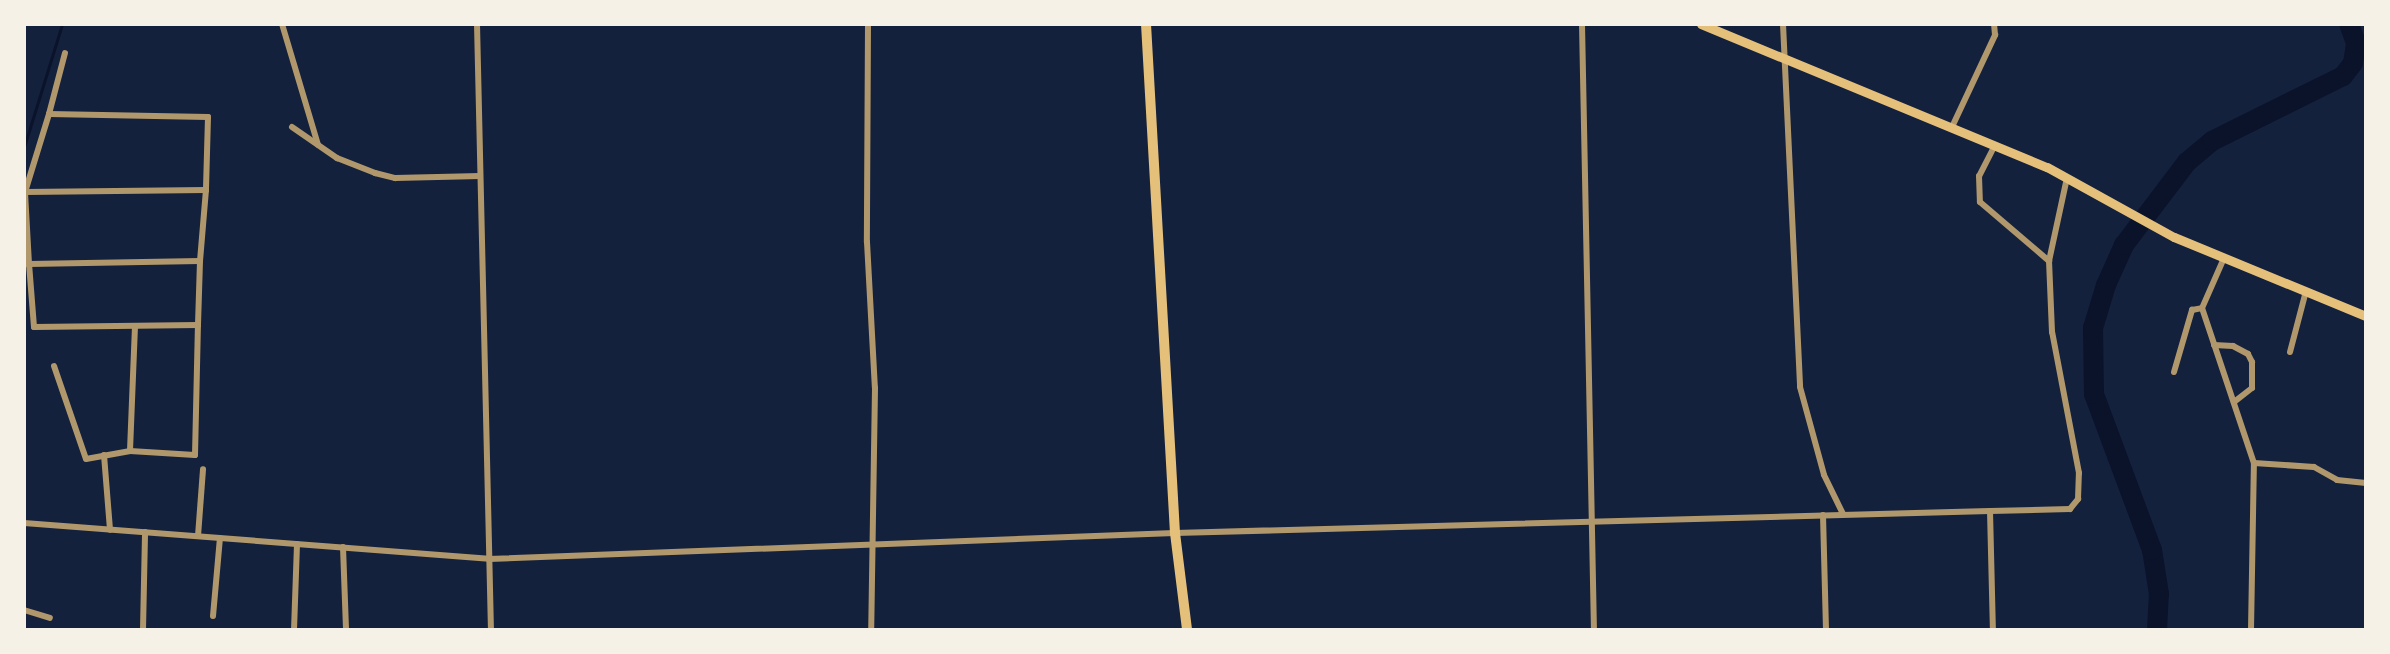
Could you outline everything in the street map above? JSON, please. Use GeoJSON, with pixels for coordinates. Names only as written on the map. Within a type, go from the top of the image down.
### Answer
{"type":"FeatureCollection","features":[{"type":"Feature","properties":{"kind":"main road"},"geometry":{"type":"LineString","coordinates":[[1146,24],[1175,533],[1187,630]]}},
{"type":"Feature","properties":{"kind":"main road"},"geometry":{"type":"LineString","coordinates":[[1701,24],[1995,145],[2067,178],[2174,237],[2366,316]]}},
{"type":"Feature","properties":{"kind":"street"},"geometry":{"type":"LineString","coordinates":[[282,24],[318,145]]}},
{"type":"Feature","properties":{"kind":"street"},"geometry":{"type":"LineString","coordinates":[[477,24],[491,630]]}},
{"type":"Feature","properties":{"kind":"street"},"geometry":{"type":"LineString","coordinates":[[868,24],[866,227],[875,388],[869,543],[871,630]]}},
{"type":"Feature","properties":{"kind":"street"},"geometry":{"type":"LineString","coordinates":[[1582,24],[1594,630]]}},
{"type":"Feature","properties":{"kind":"street"},"geometry":{"type":"LineString","coordinates":[[1783,24],[1800,387],[1824,475],[1843,514]]}},
{"type":"Feature","properties":{"kind":"street"},"geometry":{"type":"LineString","coordinates":[[1952,127],[1995,35],[1994,24]]}},
{"type":"Feature","properties":{"kind":"street"},"geometry":{"type":"LineString","coordinates":[[65,53],[49,114],[27,165],[27,264],[34,327],[198,325]]}},
{"type":"Feature","properties":{"kind":"street"},"geometry":{"type":"LineString","coordinates":[[49,114],[208,117],[200,261],[195,455],[130,451],[86,459],[54,366]]}},
{"type":"Feature","properties":{"kind":"street"},"geometry":{"type":"LineString","coordinates":[[292,127],[337,158],[395,178],[480,176]]}},
{"type":"Feature","properties":{"kind":"street"},"geometry":{"type":"LineString","coordinates":[[1995,145],[1979,176],[1980,202],[2049,261]]}},
{"type":"Feature","properties":{"kind":"street"},"geometry":{"type":"LineString","coordinates":[[24,523],[489,559],[1175,533],[2070,509],[2078,499],[2079,473],[2052,332],[2049,261],[2067,178]]}},
{"type":"Feature","properties":{"kind":"street"},"geometry":{"type":"LineString","coordinates":[[25,192],[206,190]]}},
{"type":"Feature","properties":{"kind":"street"},"geometry":{"type":"LineString","coordinates":[[2224,258],[2202,308],[2254,463],[2251,630]]}},
{"type":"Feature","properties":{"kind":"street"},"geometry":{"type":"LineString","coordinates":[[27,264],[200,261]]}},
{"type":"Feature","properties":{"kind":"street"},"geometry":{"type":"LineString","coordinates":[[2290,352],[2306,291]]}},
{"type":"Feature","properties":{"kind":"street"},"geometry":{"type":"LineString","coordinates":[[2174,372],[2192,310],[2202,308]]}},
{"type":"Feature","properties":{"kind":"street"},"geometry":{"type":"LineString","coordinates":[[130,451],[135,326]]}},
{"type":"Feature","properties":{"kind":"street"},"geometry":{"type":"LineString","coordinates":[[2214,345],[2233,346],[2248,354],[2252,362],[2252,388],[2234,402]]}},
{"type":"Feature","properties":{"kind":"street"},"geometry":{"type":"LineString","coordinates":[[104,455],[110,530]]}},
{"type":"Feature","properties":{"kind":"street"},"geometry":{"type":"LineString","coordinates":[[2254,463],[2314,467],[2337,480],[2366,483]]}},
{"type":"Feature","properties":{"kind":"street"},"geometry":{"type":"LineString","coordinates":[[198,536],[203,469]]}},
{"type":"Feature","properties":{"kind":"street"},"geometry":{"type":"LineString","coordinates":[[1990,511],[1993,630]]}},
{"type":"Feature","properties":{"kind":"street"},"geometry":{"type":"LineString","coordinates":[[1823,515],[1826,630]]}},
{"type":"Feature","properties":{"kind":"street"},"geometry":{"type":"LineString","coordinates":[[143,630],[145,532]]}},
{"type":"Feature","properties":{"kind":"street"},"geometry":{"type":"LineString","coordinates":[[213,616],[220,538]]}},
{"type":"Feature","properties":{"kind":"street"},"geometry":{"type":"LineString","coordinates":[[294,630],[297,544]]}},
{"type":"Feature","properties":{"kind":"street"},"geometry":{"type":"LineString","coordinates":[[343,547],[346,630]]}},
{"type":"Feature","properties":{"kind":"street"},"geometry":{"type":"LineString","coordinates":[[24,610],[50,618]]}},
{"type":"Feature","properties":{"kind":"waterway"},"geometry":{"type":"LineString","coordinates":[[24,147],[62,24]]}},
{"type":"Feature","properties":{"kind":"waterway"},"geometry":{"type":"LineString","coordinates":[[2157,630],[2159,594],[2152,550],[2094,394],[2093,328],[2106,285],[2124,245],[2187,162],[2212,141],[2343,76],[2353,63],[2356,43],[2349,24]]}}]}
